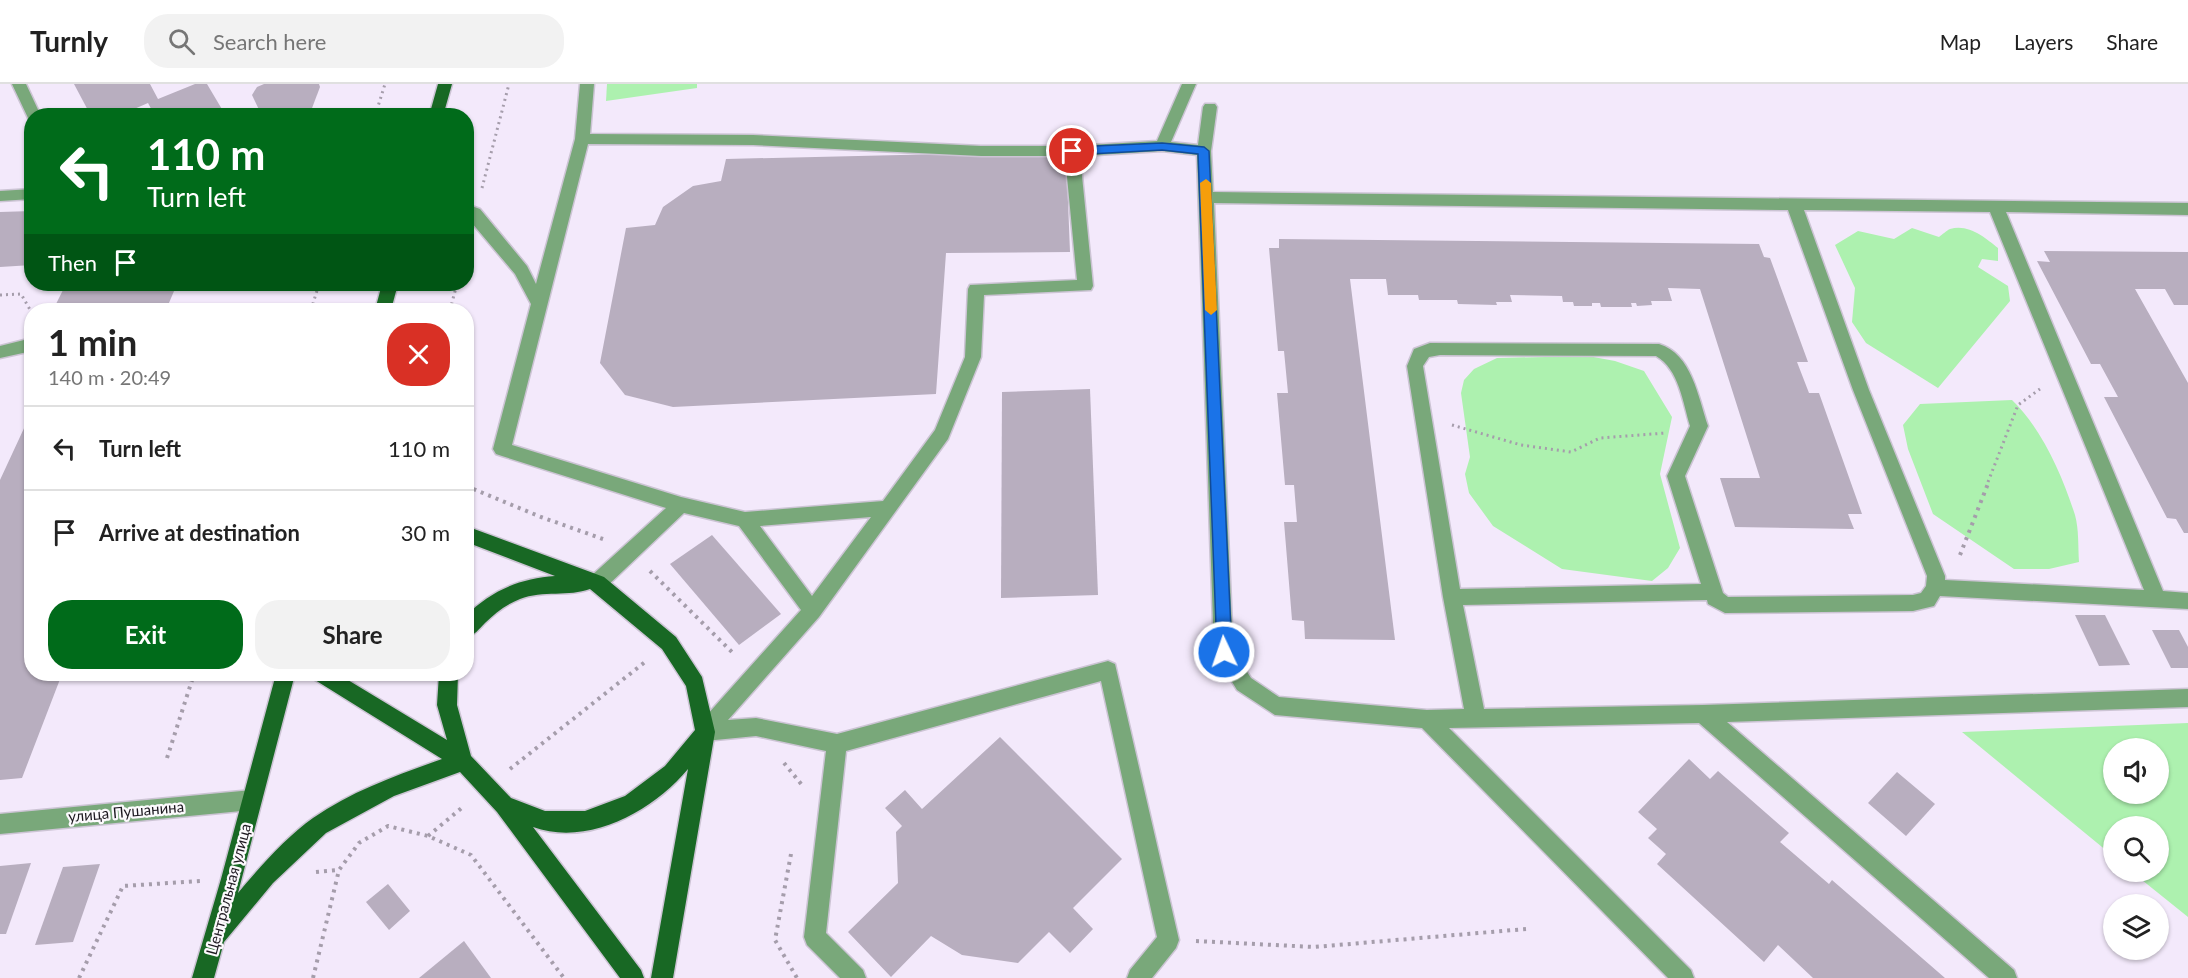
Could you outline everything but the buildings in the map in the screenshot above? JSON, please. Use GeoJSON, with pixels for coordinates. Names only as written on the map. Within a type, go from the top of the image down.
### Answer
{"type":"FeatureCollection","features":[{"type":"Feature","properties":{"kind":"main road"},"geometry":{"type":"LineString","coordinates":[[438,108],[445,84]]}},
{"type":"Feature","properties":{"kind":"main road"},"geometry":{"type":"LineString","coordinates":[[474,537],[597,583],[669,643],[695,683],[705,732],[662,978]]}},
{"type":"Feature","properties":{"kind":"main road"},"geometry":{"type":"LineString","coordinates":[[474,621],[484,609],[514,592],[550,582],[597,583]]}},
{"type":"Feature","properties":{"kind":"main road","name":"Центральная улица"},"geometry":{"type":"LineString","coordinates":[[203,978],[232,879],[283,681]]}},
{"type":"Feature","properties":{"kind":"main road"},"geometry":{"type":"LineString","coordinates":[[333,681],[463,761],[504,805],[633,978]]}},
{"type":"Feature","properties":{"kind":"main road"},"geometry":{"type":"LineString","coordinates":[[449,681],[447,705],[463,761]]}},
{"type":"Feature","properties":{"kind":"main road"},"geometry":{"type":"LineString","coordinates":[[504,805],[550,822],[583,821],[621,810],[648,793],[672,773],[705,732]]}},
{"type":"Feature","properties":{"kind":"main road"},"geometry":{"type":"LineString","coordinates":[[215,939],[266,876],[319,826],[388,788],[463,761]]}},
{"type":"Feature","properties":{"kind":"street"},"geometry":{"type":"LineString","coordinates":[[19,84],[30,108]]}},
{"type":"Feature","properties":{"kind":"street"},"geometry":{"type":"LineString","coordinates":[[587,84],[582,139],[502,448],[681,506],[745,520],[888,508]]}},
{"type":"Feature","properties":{"kind":"street"},"geometry":{"type":"LineString","coordinates":[[1162,146],[1189,84]]}},
{"type":"Feature","properties":{"kind":"street"},"geometry":{"type":"LineString","coordinates":[[1210,107],[1204,151],[1224,652],[1244,684],[1275,706],[1427,719],[1703,714],[2188,698]]}},
{"type":"Feature","properties":{"kind":"street"},"geometry":{"type":"LineString","coordinates":[[582,139],[753,140],[981,151],[1072,151],[1162,146],[1204,151]]}},
{"type":"Feature","properties":{"kind":"street"},"geometry":{"type":"LineString","coordinates":[[705,732],[812,611],[942,434],[973,357],[976,289],[1084,286],[1072,151]]}},
{"type":"Feature","properties":{"kind":"street"},"geometry":{"type":"LineString","coordinates":[[0,196],[24,194]]}},
{"type":"Feature","properties":{"kind":"street"},"geometry":{"type":"LineString","coordinates":[[1206,197],[2188,209]]}},
{"type":"Feature","properties":{"kind":"street"},"geometry":{"type":"LineString","coordinates":[[1476,718],[1452,597],[1415,366],[1417,357],[1423,350],[1659,350],[1673,358],[1683,375],[1699,426],[1676,476],[1714,598],[1725,605],[1913,603],[1927,600],[1935,588],[1936,576],[1861,390],[1794,204]]}},
{"type":"Feature","properties":{"kind":"street"},"geometry":{"type":"LineString","coordinates":[[1996,207],[2157,599]]}},
{"type":"Feature","properties":{"kind":"street"},"geometry":{"type":"LineString","coordinates":[[474,215],[520,270],[539,304]]}},
{"type":"Feature","properties":{"kind":"street"},"geometry":{"type":"LineString","coordinates":[[0,352],[24,346]]}},
{"type":"Feature","properties":{"kind":"street"},"geometry":{"type":"LineString","coordinates":[[597,583],[681,506]]}},
{"type":"Feature","properties":{"kind":"street"},"geometry":{"type":"LineString","coordinates":[[745,520],[812,611]]}},
{"type":"Feature","properties":{"kind":"street"},"geometry":{"type":"LineString","coordinates":[[1935,588],[2188,601]]}},
{"type":"Feature","properties":{"kind":"street"},"geometry":{"type":"LineString","coordinates":[[1452,597],[1712,592]]}},
{"type":"Feature","properties":{"kind":"street"},"geometry":{"type":"LineString","coordinates":[[705,732],[756,727],[837,744],[1108,670],[1168,940],[1138,978]]}},
{"type":"Feature","properties":{"kind":"street"},"geometry":{"type":"LineString","coordinates":[[1703,714],[2006,978]]}},
{"type":"Feature","properties":{"kind":"street"},"geometry":{"type":"LineString","coordinates":[[1427,719],[1683,978]]}},
{"type":"Feature","properties":{"kind":"street"},"geometry":{"type":"LineString","coordinates":[[837,744],[815,937],[855,978]]}},
{"type":"Feature","properties":{"kind":"street","name":"улица Пушанина"},"geometry":{"type":"LineString","coordinates":[[0,824],[252,800]]}},
{"type":"Feature","properties":{"kind":"path"},"geometry":{"type":"LineString","coordinates":[[378,108],[385,84]]}},
{"type":"Feature","properties":{"kind":"path"},"geometry":{"type":"LineString","coordinates":[[474,201],[509,84]]}},
{"type":"Feature","properties":{"kind":"path"},"geometry":{"type":"LineString","coordinates":[[0,295],[21,294],[26,303]]}},
{"type":"Feature","properties":{"kind":"path"},"geometry":{"type":"LineString","coordinates":[[1930,561],[1958,561],[2019,405],[2064,371]]}},
{"type":"Feature","properties":{"kind":"path"},"geometry":{"type":"LineString","coordinates":[[1423,416],[1521,445],[1571,452],[1600,438],[1667,433],[1692,442]]}},
{"type":"Feature","properties":{"kind":"path"},"geometry":{"type":"LineString","coordinates":[[428,836],[669,643]]}},
{"type":"Feature","properties":{"kind":"path"},"geometry":{"type":"LineString","coordinates":[[167,758],[192,681]]}},
{"type":"Feature","properties":{"kind":"path"},"geometry":{"type":"LineString","coordinates":[[313,978],[339,870],[359,843],[388,826],[428,836],[471,855],[564,978]]}},
{"type":"Feature","properties":{"kind":"path"},"geometry":{"type":"LineString","coordinates":[[266,876],[339,870]]}},
{"type":"Feature","properties":{"kind":"path"},"geometry":{"type":"LineString","coordinates":[[79,978],[123,886],[232,879]]}},
{"type":"Feature","properties":{"kind":"path"},"geometry":{"type":"LineString","coordinates":[[1168,940],[1314,946],[1526,929]]}},
{"type":"Feature","properties":{"kind":"green space"},"geometry":{"type":"Polygon","coordinates":[[[607,84],[697,84],[697,88],[606,101],[607,84]]]}},
{"type":"Feature","properties":{"kind":"green space"},"geometry":{"type":"Polygon","coordinates":[[[1912,228],[1939,237],[1957,228],[1970,230],[1982,236],[1998,248],[1998,261],[1982,259],[1978,267],[2008,286],[2010,301],[1938,388],[1866,343],[1852,322],[1855,288],[1835,245],[1858,231],[1894,239],[1912,228]]]}},
{"type":"Feature","properties":{"kind":"green space"},"geometry":{"type":"Polygon","coordinates":[[[1588,356],[1615,361],[1644,371],[1672,417],[1660,474],[1680,548],[1668,568],[1652,581],[1562,569],[1493,526],[1469,493],[1465,474],[1470,457],[1461,393],[1464,380],[1474,369],[1497,358],[1588,356]]]}},
{"type":"Feature","properties":{"kind":"green space"},"geometry":{"type":"Polygon","coordinates":[[[2012,400],[2042,439],[2064,484],[2076,520],[2079,562],[2049,569],[2014,569],[1933,514],[1908,449],[1903,425],[1920,404],[2012,400]]]}},
{"type":"Feature","properties":{"kind":"green space"},"geometry":{"type":"Polygon","coordinates":[[[2188,723],[2188,917],[2169,902],[2169,894],[2159,894],[2144,882],[2169,882],[2169,816],[2103,816],[2103,848],[1962,732],[2188,723]]]}},
{"type":"Feature","properties":{"kind":"slow traffic"},"geometry":{"type":"LineString","coordinates":[[1206,183],[1211,310]]}},
{"type":"Feature","properties":{"kind":"route"},"geometry":{"type":"LineString","coordinates":[[1072,151],[1162,146],[1204,151],[1224,652]]}}]}
